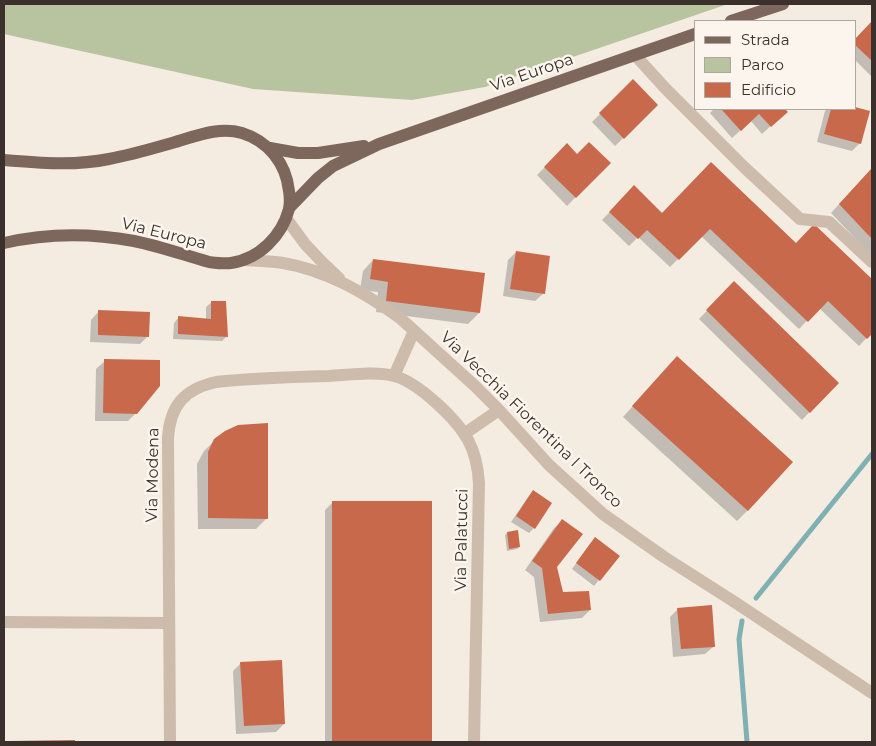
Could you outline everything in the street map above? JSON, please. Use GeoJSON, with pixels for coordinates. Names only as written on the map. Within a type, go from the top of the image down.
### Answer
{"type":"FeatureCollection","features":[{"type":"Feature","properties":{"kind":"main road"},"geometry":{"type":"LineString","coordinates":[[735,20],[783,4]]}},
{"type":"Feature","properties":{"kind":"main road","name":"Via Europa"},"geometry":{"type":"LineString","coordinates":[[4,243],[18,239],[47,236],[106,237],[135,242],[215,263],[232,263],[244,260],[266,247],[276,237],[288,213],[318,178],[333,166],[379,144],[694,34]]}},
{"type":"Feature","properties":{"kind":"main road","name":"Via Europa"},"geometry":{"type":"LineString","coordinates":[[4,160],[56,164],[107,160],[214,131],[230,130],[254,138],[270,148],[298,153],[338,151],[379,144]]}},
{"type":"Feature","properties":{"kind":"main road","name":"Via Europa"},"geometry":{"type":"LineString","coordinates":[[270,148],[280,162],[288,182],[288,213]]}},
{"type":"Feature","properties":{"kind":"street"},"geometry":{"type":"LineString","coordinates":[[634,55],[745,168],[800,220],[829,222],[872,262]]}},
{"type":"Feature","properties":{"kind":"street","name":"Via Vecchia Fiorentina I Tronco"},"geometry":{"type":"LineString","coordinates":[[288,213],[305,244],[322,262],[345,283],[400,318],[475,386],[550,465],[603,514],[635,538],[872,693]]}},
{"type":"Feature","properties":{"kind":"street","name":"Via Vecchia Fiorentina I Tronco"},"geometry":{"type":"LineString","coordinates":[[244,260],[281,262],[300,266],[345,283]]}},
{"type":"Feature","properties":{"kind":"street"},"geometry":{"type":"LineString","coordinates":[[394,376],[414,331]]}},
{"type":"Feature","properties":{"kind":"street","name":"Via Modena"},"geometry":{"type":"LineString","coordinates":[[170,742],[168,438],[171,418],[175,409],[188,393],[196,388],[216,382],[361,374],[394,376]]}},
{"type":"Feature","properties":{"kind":"street","name":"Via Palatucci"},"geometry":{"type":"LineString","coordinates":[[394,376],[410,383],[423,392],[453,420],[470,443],[477,465],[479,483],[474,742]]}},
{"type":"Feature","properties":{"kind":"street"},"geometry":{"type":"LineString","coordinates":[[464,434],[499,410]]}},
{"type":"Feature","properties":{"kind":"street"},"geometry":{"type":"LineString","coordinates":[[4,622],[168,623]]}},
{"type":"Feature","properties":{"kind":"green space"},"geometry":{"type":"Polygon","coordinates":[[[4,4],[728,4],[485,87],[412,100],[253,89],[4,34],[4,4]]]}},
{"type":"Feature","properties":{"kind":"building"},"geometry":{"type":"Polygon","coordinates":[[[872,21],[872,61],[856,46],[856,38],[872,21]]]}},
{"type":"Feature","properties":{"kind":"building"},"geometry":{"type":"Polygon","coordinates":[[[633,79],[658,105],[624,139],[599,113],[633,79]]]}},
{"type":"Feature","properties":{"kind":"building"},"geometry":{"type":"Polygon","coordinates":[[[856,107],[870,111],[861,144],[824,134],[831,110],[856,110],[856,107]]]}},
{"type":"Feature","properties":{"kind":"building"},"geometry":{"type":"Polygon","coordinates":[[[722,110],[786,110],[788,112],[771,127],[759,114],[741,131],[722,110]]]}},
{"type":"Feature","properties":{"kind":"building"},"geometry":{"type":"Polygon","coordinates":[[[589,142],[611,163],[576,198],[544,167],[567,143],[577,154],[589,142]]]}},
{"type":"Feature","properties":{"kind":"building"},"geometry":{"type":"Polygon","coordinates":[[[711,162],[796,243],[814,224],[872,279],[872,334],[867,339],[828,301],[808,322],[710,229],[679,260],[647,230],[638,239],[609,212],[634,185],[662,213],[711,162]]]}},
{"type":"Feature","properties":{"kind":"building"},"geometry":{"type":"Polygon","coordinates":[[[872,168],[872,239],[839,204],[872,168]]]}},
{"type":"Feature","properties":{"kind":"building"},"geometry":{"type":"Polygon","coordinates":[[[516,251],[550,256],[545,294],[510,289],[516,251]]]}},
{"type":"Feature","properties":{"kind":"building"},"geometry":{"type":"Polygon","coordinates":[[[373,259],[485,273],[480,313],[386,301],[388,282],[370,279],[373,259]]]}},
{"type":"Feature","properties":{"kind":"building"},"geometry":{"type":"Polygon","coordinates":[[[734,281],[839,383],[810,413],[706,310],[734,281]]]}},
{"type":"Feature","properties":{"kind":"building"},"geometry":{"type":"Polygon","coordinates":[[[211,301],[226,301],[228,337],[178,334],[178,316],[211,319],[211,301]]]}},
{"type":"Feature","properties":{"kind":"building"},"geometry":{"type":"Polygon","coordinates":[[[98,310],[150,312],[149,337],[98,335],[98,310]]]}},
{"type":"Feature","properties":{"kind":"building"},"geometry":{"type":"Polygon","coordinates":[[[677,356],[793,462],[748,511],[632,406],[677,356]]]}},
{"type":"Feature","properties":{"kind":"building"},"geometry":{"type":"Polygon","coordinates":[[[104,359],[160,360],[160,386],[137,414],[103,413],[104,359]]]}},
{"type":"Feature","properties":{"kind":"building"},"geometry":{"type":"Polygon","coordinates":[[[268,423],[268,519],[208,518],[208,452],[214,439],[238,425],[268,423]]]}},
{"type":"Feature","properties":{"kind":"building"},"geometry":{"type":"Polygon","coordinates":[[[533,490],[552,503],[535,529],[516,516],[533,490]]]}},
{"type":"Feature","properties":{"kind":"building"},"geometry":{"type":"Polygon","coordinates":[[[332,501],[432,501],[432,742],[332,742],[332,501]]]}},
{"type":"Feature","properties":{"kind":"building"},"geometry":{"type":"Polygon","coordinates":[[[562,519],[583,534],[557,567],[563,592],[589,591],[591,610],[548,614],[542,568],[532,561],[562,519]]]}},
{"type":"Feature","properties":{"kind":"building"},"geometry":{"type":"Polygon","coordinates":[[[518,530],[520,547],[509,549],[507,532],[518,530]]]}},
{"type":"Feature","properties":{"kind":"building"},"geometry":{"type":"Polygon","coordinates":[[[595,537],[620,556],[600,581],[576,563],[595,537]]]}},
{"type":"Feature","properties":{"kind":"building"},"geometry":{"type":"Polygon","coordinates":[[[712,605],[715,647],[681,649],[677,608],[712,605]]]}},
{"type":"Feature","properties":{"kind":"building"},"geometry":{"type":"Polygon","coordinates":[[[282,660],[285,724],[244,726],[240,662],[282,660]]]}},
{"type":"Feature","properties":{"kind":"building"},"geometry":{"type":"Polygon","coordinates":[[[75,740],[75,742],[9,742],[9,741],[75,740]]]}},
{"type":"Feature","properties":{"kind":"waterway"},"geometry":{"type":"LineString","coordinates":[[756,598],[872,454]]}},
{"type":"Feature","properties":{"kind":"waterway"},"geometry":{"type":"LineString","coordinates":[[742,621],[739,639],[747,742]]}}]}
